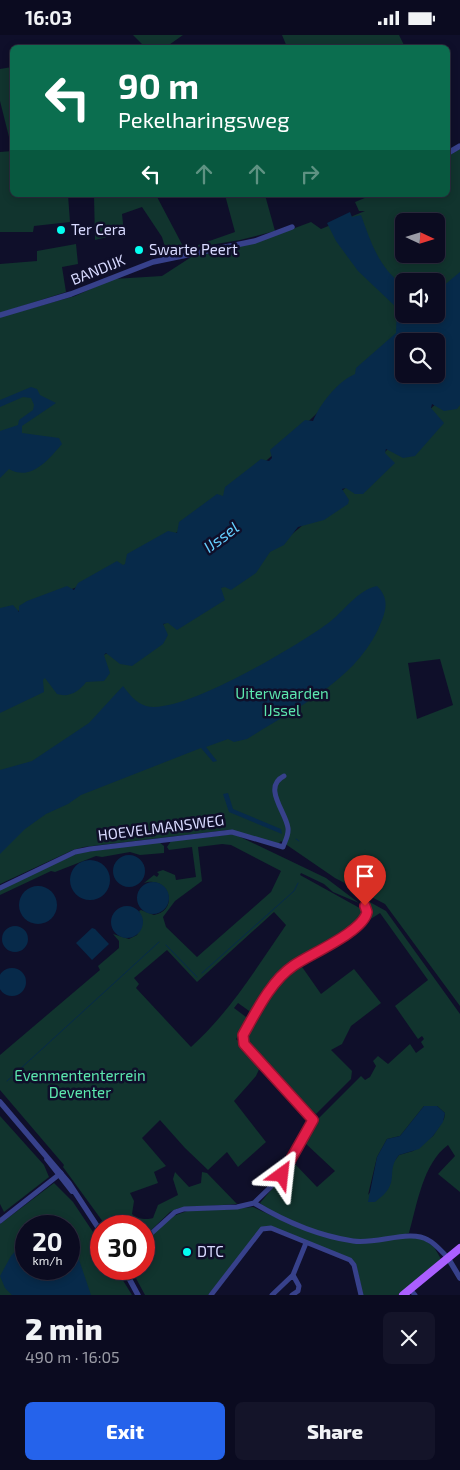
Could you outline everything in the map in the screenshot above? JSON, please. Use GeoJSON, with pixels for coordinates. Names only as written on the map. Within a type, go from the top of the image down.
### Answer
{"type":"FeatureCollection","features":[{"type":"Feature","properties":{"kind":"main road"},"geometry":{"type":"LineString","coordinates":[[402,1295],[413,1292],[460,1248]]}},
{"type":"Feature","properties":{"kind":"street","name":"BANDIJK"},"geometry":{"type":"LineString","coordinates":[[0,315],[71,294],[153,261],[255,241],[292,227]]}},
{"type":"Feature","properties":{"kind":"street","name":"HOEVELMANSWEG"},"geometry":{"type":"LineString","coordinates":[[0,887],[75,852],[90,849],[232,832],[283,847],[288,829],[274,789],[278,781],[284,776]]}},
{"type":"Feature","properties":{"kind":"street"},"geometry":{"type":"LineString","coordinates":[[155,1230],[174,1212],[184,1209],[237,1207],[254,1203],[282,1175],[313,1120],[244,1044],[243,1035],[284,973],[301,961],[332,945],[363,920],[367,912],[365,906]]}},
{"type":"Feature","properties":{"kind":"street"},"geometry":{"type":"LineString","coordinates":[[0,1102],[40,1149],[90,1215]]}},
{"type":"Feature","properties":{"kind":"street"},"geometry":{"type":"LineString","coordinates":[[0,1221],[59,1174]]}},
{"type":"Feature","properties":{"kind":"street"},"geometry":{"type":"LineString","coordinates":[[254,1203],[275,1216],[316,1232],[356,1242],[372,1242],[411,1235],[422,1237],[448,1258],[460,1278]]}},
{"type":"Feature","properties":{"kind":"street"},"geometry":{"type":"LineString","coordinates":[[211,1295],[262,1229],[271,1229],[350,1261],[354,1265],[361,1295]]}},
{"type":"Feature","properties":{"kind":"street"},"geometry":{"type":"LineString","coordinates":[[272,1295],[293,1275],[306,1243]]}},
{"type":"Feature","properties":{"kind":"street"},"geometry":{"type":"LineString","coordinates":[[292,1295],[298,1291],[299,1286],[293,1275]]}},
{"type":"Feature","properties":{"kind":"street"},"geometry":{"type":"LineString","coordinates":[[130,1280],[138,1295]]}},
{"type":"Feature","properties":{"kind":"green space"},"geometry":{"type":"Polygon","coordinates":[[[133,35],[183,35],[169,45],[143,45],[133,35]]]}},
{"type":"Feature","properties":{"kind":"green space"},"geometry":{"type":"Polygon","coordinates":[[[282,35],[399,35],[404,45],[286,45],[282,35]]]}},
{"type":"Feature","properties":{"kind":"green space"},"geometry":{"type":"Polygon","coordinates":[[[10,67],[10,141],[0,101],[0,69],[10,67]]]}},
{"type":"Feature","properties":{"kind":"green space"},"geometry":{"type":"Polygon","coordinates":[[[460,149],[460,279],[445,290],[445,273],[395,273],[395,323],[409,323],[399,333],[395,333],[395,337],[315,415],[244,480],[167,539],[126,564],[73,589],[18,611],[0,615],[0,317],[75,296],[113,279],[162,276],[199,252],[279,234],[311,222],[321,229],[365,211],[359,211],[355,202],[367,197],[450,197],[450,155],[460,149]]]}},
{"type":"Feature","properties":{"kind":"green space"},"geometry":{"type":"Polygon","coordinates":[[[10,151],[10,197],[68,197],[70,222],[34,226],[33,232],[0,232],[0,152],[10,151]]]}},
{"type":"Feature","properties":{"kind":"green space"},"geometry":{"type":"Polygon","coordinates":[[[94,197],[157,197],[185,250],[167,254],[162,237],[142,207],[122,214],[124,233],[95,240],[94,197]]]}},
{"type":"Feature","properties":{"kind":"green space"},"geometry":{"type":"Polygon","coordinates":[[[226,197],[266,197],[275,231],[240,240],[198,247],[198,245],[235,232],[226,197]]]}},
{"type":"Feature","properties":{"kind":"green space"},"geometry":{"type":"Polygon","coordinates":[[[76,244],[78,264],[62,267],[66,292],[0,313],[0,264],[37,261],[37,251],[76,244]]]}},
{"type":"Feature","properties":{"kind":"green space","name":"Uiterwaarden IJssel"},"geometry":{"type":"Polygon","coordinates":[[[460,381],[460,1006],[385,904],[335,878],[281,841],[278,844],[228,830],[84,847],[73,850],[0,884],[0,690],[54,674],[108,653],[158,628],[205,599],[251,567],[337,496],[460,381]],[[440,659],[408,663],[417,719],[453,705],[440,659]]]}},
{"type":"Feature","properties":{"kind":"green space","name":"Evenmententerrein Deventer"},"geometry":{"type":"Polygon","coordinates":[[[234,834],[326,878],[359,903],[333,892],[324,884],[301,873],[300,875],[365,911],[362,919],[345,933],[295,962],[252,1013],[238,1003],[234,1008],[250,1020],[236,1039],[261,1065],[256,1076],[234,1101],[266,1142],[238,1167],[227,1152],[208,1170],[160,1120],[142,1138],[166,1166],[154,1172],[158,1183],[130,1193],[134,1201],[133,1215],[98,1215],[63,1167],[64,1165],[0,1090],[0,1055],[100,970],[98,966],[119,948],[119,941],[113,934],[129,939],[137,935],[143,922],[139,911],[154,915],[162,912],[167,907],[169,901],[165,888],[153,882],[144,883],[154,875],[157,877],[159,874],[157,872],[163,870],[175,875],[176,880],[196,877],[192,847],[169,850],[167,847],[171,841],[234,834]],[[222,844],[198,847],[202,881],[175,901],[163,917],[166,927],[197,957],[271,892],[281,871],[231,845],[222,844]],[[274,912],[197,982],[167,950],[134,978],[139,984],[136,988],[191,1047],[231,1004],[286,925],[274,912]]]}},
{"type":"Feature","properties":{"kind":"green space"},"geometry":{"type":"Polygon","coordinates":[[[159,842],[164,846],[164,853],[140,855],[130,852],[102,857],[96,856],[55,872],[51,871],[0,895],[0,889],[78,853],[159,842]]]}},
{"type":"Feature","properties":{"kind":"green space"},"geometry":{"type":"Polygon","coordinates":[[[348,890],[386,911],[460,1014],[460,1192],[438,1174],[455,1156],[448,1145],[432,1162],[427,1173],[409,1233],[370,1240],[347,1239],[306,1228],[280,1217],[260,1203],[294,1163],[317,1187],[335,1171],[304,1142],[315,1122],[361,1076],[365,1080],[370,1077],[376,1066],[373,1061],[378,1056],[388,1064],[410,1044],[416,1053],[424,1047],[421,1042],[424,1039],[422,1036],[418,1039],[395,1006],[428,980],[380,913],[363,924],[368,915],[366,905],[348,890]],[[424,1106],[400,1136],[387,1139],[377,1157],[368,1195],[399,1155],[413,1151],[433,1136],[444,1119],[445,1113],[437,1106],[424,1106]]]}},
{"type":"Feature","properties":{"kind":"green space"},"geometry":{"type":"Polygon","coordinates":[[[300,964],[321,994],[354,969],[381,1003],[351,1026],[342,1044],[331,1050],[352,1071],[351,1079],[316,1114],[294,1095],[247,1043],[246,1038],[254,1019],[268,997],[285,977],[300,964]]]}},
{"type":"Feature","properties":{"kind":"green space"},"geometry":{"type":"Polygon","coordinates":[[[0,1116],[44,1165],[49,1177],[4,1212],[0,1204],[0,1116]]]}},
{"type":"Feature","properties":{"kind":"green space"},"geometry":{"type":"Polygon","coordinates":[[[175,1172],[189,1187],[201,1183],[202,1172],[207,1173],[237,1204],[179,1208],[170,1212],[155,1226],[154,1215],[158,1205],[178,1195],[173,1179],[175,1172]]]}},
{"type":"Feature","properties":{"kind":"green space"},"geometry":{"type":"Polygon","coordinates":[[[54,1183],[73,1202],[90,1228],[90,1280],[123,1280],[132,1295],[0,1295],[0,1224],[54,1183]]]}},
{"type":"Feature","properties":{"kind":"green space"},"geometry":{"type":"Polygon","coordinates":[[[253,1207],[299,1228],[368,1243],[409,1237],[423,1239],[434,1247],[441,1259],[398,1295],[363,1295],[356,1264],[267,1226],[261,1229],[208,1295],[145,1295],[137,1280],[155,1280],[155,1232],[173,1216],[190,1210],[253,1207]]]}},
{"type":"Feature","properties":{"kind":"water"},"geometry":{"type":"Polygon","coordinates":[[[350,212],[352,217],[361,215],[372,245],[382,263],[395,279],[395,306],[358,271],[336,241],[327,223],[350,212]]]}},
{"type":"Feature","properties":{"kind":"water","name":"IJssel"},"geometry":{"type":"Polygon","coordinates":[[[460,272],[460,405],[457,409],[444,411],[432,404],[431,408],[444,423],[415,456],[403,458],[386,449],[385,453],[395,463],[363,494],[355,494],[346,488],[342,489],[349,500],[348,504],[324,520],[298,527],[284,545],[270,552],[256,573],[231,590],[225,587],[221,588],[225,600],[177,630],[168,623],[163,624],[168,635],[163,644],[132,666],[120,664],[106,653],[104,655],[110,673],[104,681],[86,682],[74,693],[61,695],[57,694],[45,678],[43,680],[44,692],[0,713],[0,608],[13,605],[19,612],[19,606],[27,601],[67,586],[74,590],[78,583],[117,561],[123,565],[125,564],[127,554],[168,531],[177,533],[179,522],[217,494],[223,496],[225,487],[261,459],[269,461],[272,458],[270,450],[305,420],[313,421],[320,408],[336,388],[355,374],[356,368],[395,334],[395,383],[445,383],[445,333],[396,333],[396,323],[445,323],[445,284],[460,272]]]}},
{"type":"Feature","properties":{"kind":"water"},"geometry":{"type":"Polygon","coordinates":[[[31,387],[37,389],[40,395],[56,403],[22,426],[22,433],[59,438],[62,444],[45,462],[32,471],[25,473],[9,469],[0,478],[0,431],[18,425],[19,420],[33,410],[34,405],[31,398],[23,397],[0,407],[0,400],[31,387]]]}},
{"type":"Feature","properties":{"kind":"water"},"geometry":{"type":"Polygon","coordinates":[[[377,586],[385,598],[386,606],[382,620],[372,640],[359,659],[325,690],[247,739],[234,742],[228,739],[206,747],[217,761],[213,762],[201,748],[81,795],[68,804],[46,814],[25,829],[0,854],[0,770],[32,761],[89,723],[123,686],[130,695],[146,706],[162,706],[210,690],[266,662],[312,634],[327,624],[363,592],[377,586]]]}},
{"type":"Feature","properties":{"kind":"water"},"geometry":{"type":"Polygon","coordinates":[[[228,793],[233,809],[281,829],[282,834],[229,812],[223,794],[228,793]]]}},
{"type":"Feature","properties":{"kind":"water"},"geometry":{"type":"Polygon","coordinates":[[[129,855],[140,860],[145,871],[140,882],[129,887],[118,882],[113,871],[118,860],[129,855]]]}},
{"type":"Feature","properties":{"kind":"water"},"geometry":{"type":"Polygon","coordinates":[[[90,860],[104,866],[110,880],[104,894],[90,900],[76,894],[70,880],[76,866],[90,860]]]}},
{"type":"Feature","properties":{"kind":"water"},"geometry":{"type":"Polygon","coordinates":[[[153,882],[164,887],[169,898],[164,909],[153,914],[142,909],[137,898],[142,887],[153,882]]]}},
{"type":"Feature","properties":{"kind":"water"},"geometry":{"type":"Polygon","coordinates":[[[38,886],[52,891],[57,905],[52,919],[38,924],[24,919],[19,905],[24,891],[38,886]]]}},
{"type":"Feature","properties":{"kind":"water"},"geometry":{"type":"Polygon","coordinates":[[[127,906],[138,911],[143,922],[138,933],[127,938],[116,933],[111,922],[116,911],[127,906]]]}},
{"type":"Feature","properties":{"kind":"water"},"geometry":{"type":"Polygon","coordinates":[[[15,926],[24,930],[28,939],[24,948],[15,952],[6,948],[2,939],[6,930],[15,926]]]}},
{"type":"Feature","properties":{"kind":"water"},"geometry":{"type":"Polygon","coordinates":[[[92,928],[109,944],[92,960],[76,943],[92,928]]]}},
{"type":"Feature","properties":{"kind":"water"},"geometry":{"type":"Polygon","coordinates":[[[7,969],[17,969],[25,977],[25,987],[17,995],[7,995],[-1,987],[-1,977],[7,969]]]}},
{"type":"Feature","properties":{"kind":"water"},"geometry":{"type":"Polygon","coordinates":[[[424,1106],[437,1106],[445,1113],[443,1122],[433,1136],[419,1149],[399,1155],[393,1167],[391,1183],[388,1189],[375,1202],[368,1202],[377,1157],[387,1139],[400,1136],[424,1106]]]}},
{"type":"Feature","properties":{"kind":"water"},"geometry":{"type":"Polygon","coordinates":[[[15,1251],[15,1280],[80,1280],[80,1263],[91,1295],[12,1295],[5,1288],[0,1276],[15,1251]]]}},
{"type":"Feature","properties":{"kind":"waterway"},"geometry":{"type":"LineString","coordinates":[[202,973],[294,891],[298,883]]}},
{"type":"Feature","properties":{"kind":"waterway"},"geometry":{"type":"LineString","coordinates":[[7,1081],[159,942]]}},
{"type":"Feature","properties":{"kind":"waterway"},"geometry":{"type":"LineString","coordinates":[[166,945],[197,977]]}},
{"type":"Feature","properties":{"kind":"place","name":"Ter Cera"},"geometry":{"type":"Point","coordinates":[61,230]}},
{"type":"Feature","properties":{"kind":"place","name":"Swarte Peert"},"geometry":{"type":"Point","coordinates":[139,250]}},
{"type":"Feature","properties":{"kind":"place","name":"DTC"},"geometry":{"type":"Point","coordinates":[187,1252]}},
{"type":"Feature","properties":{"kind":"route"},"geometry":{"type":"LineString","coordinates":[[282,1175],[293,1159],[300,1140],[313,1120],[310,1114],[244,1044],[243,1035],[253,1017],[284,973],[292,966],[332,945],[363,920],[367,912],[365,906]]}}]}
